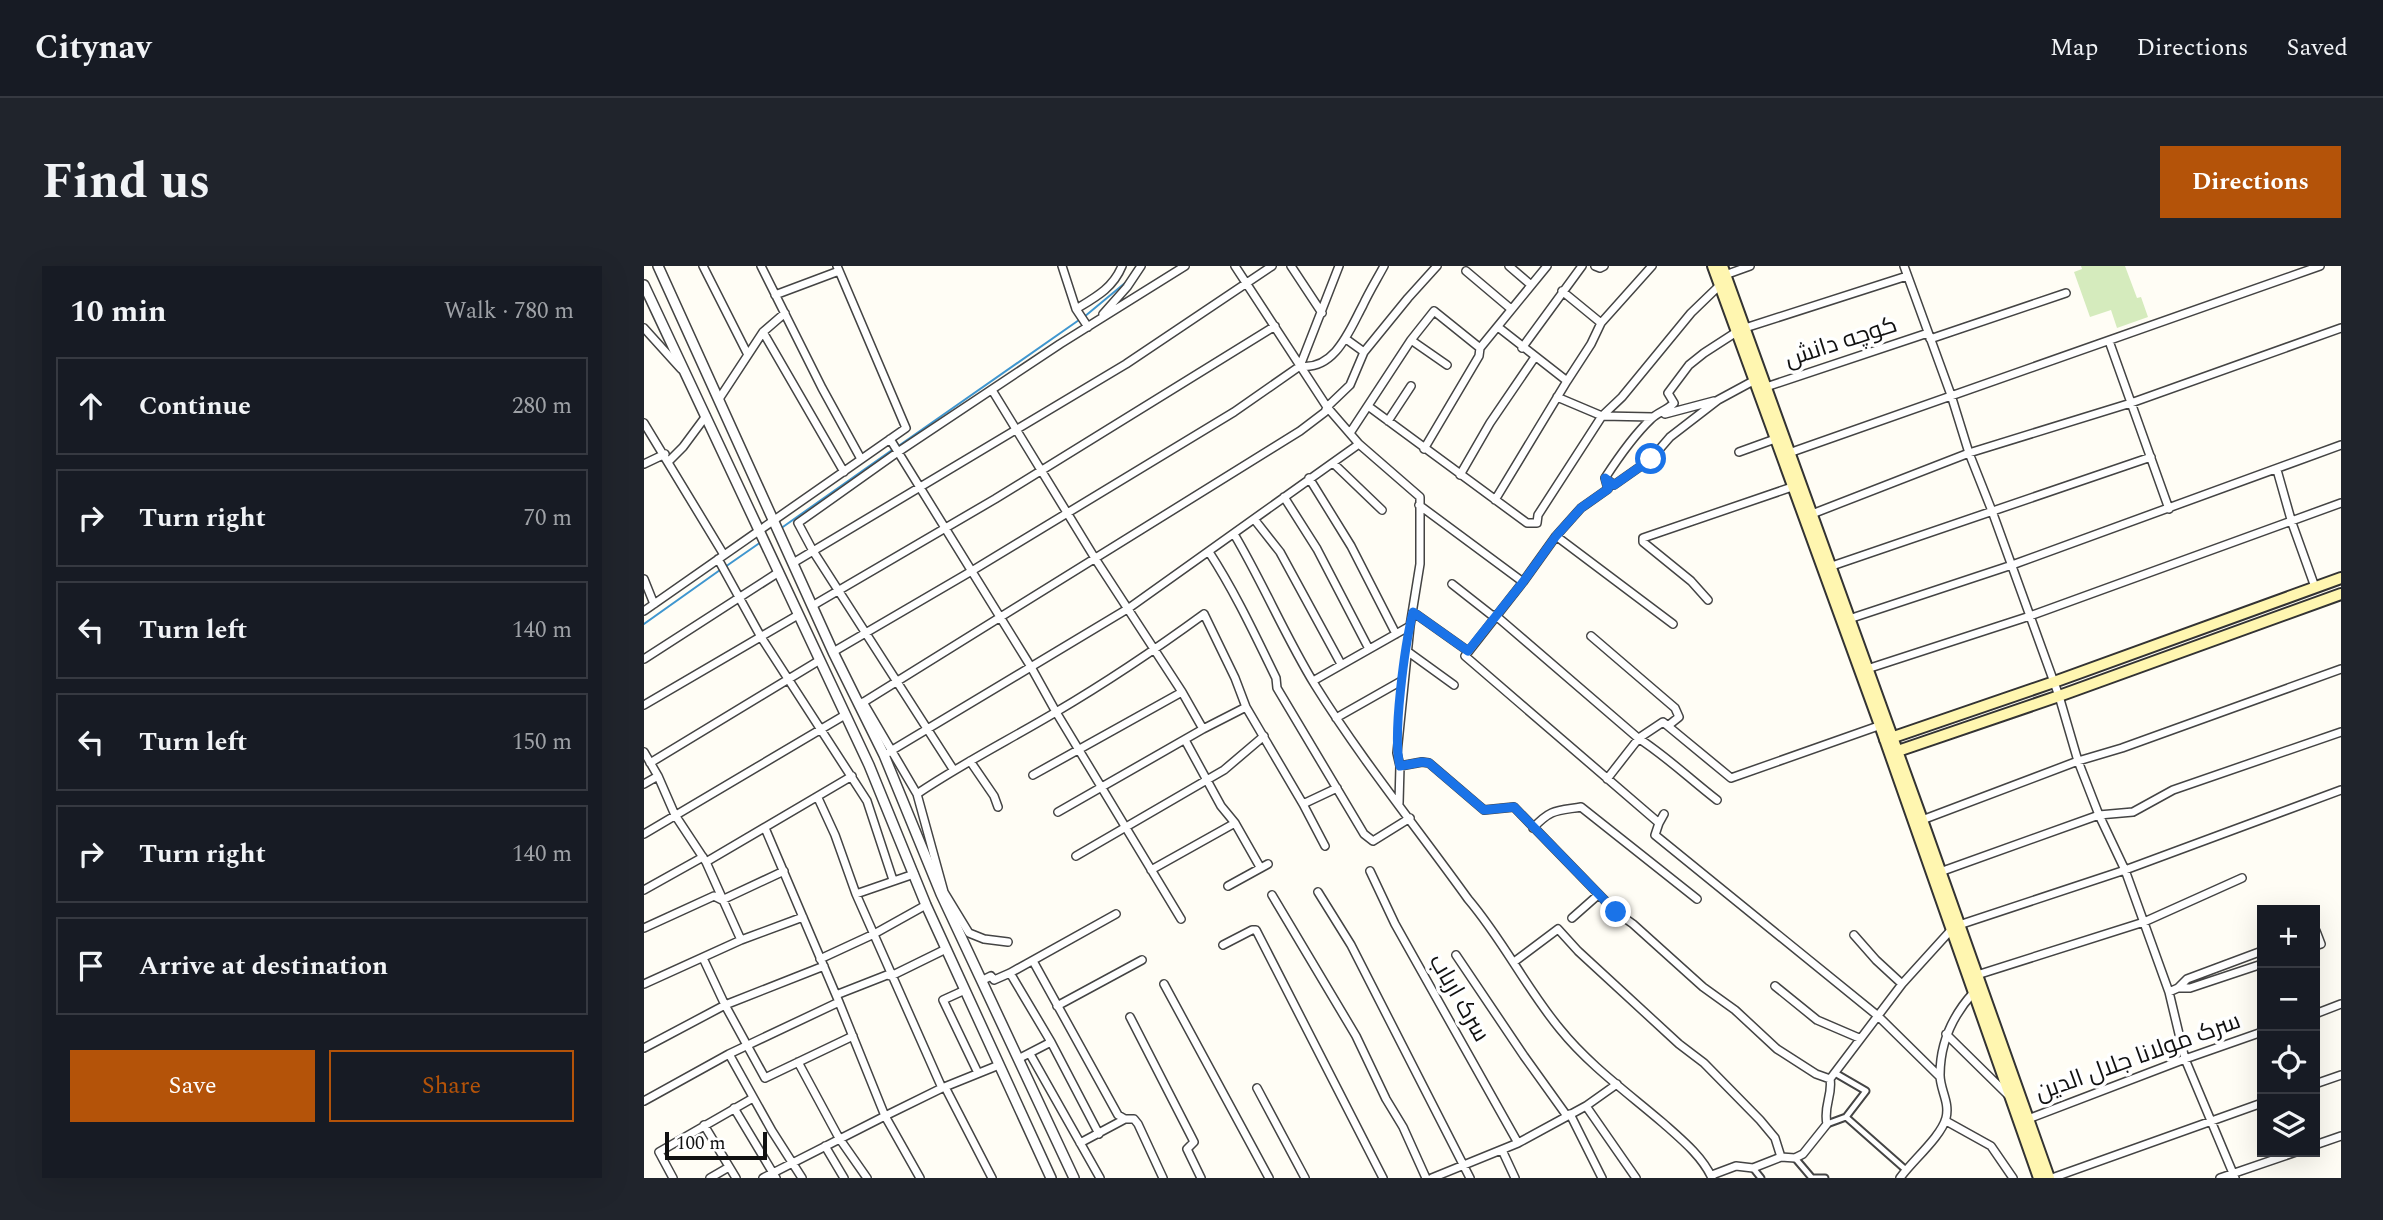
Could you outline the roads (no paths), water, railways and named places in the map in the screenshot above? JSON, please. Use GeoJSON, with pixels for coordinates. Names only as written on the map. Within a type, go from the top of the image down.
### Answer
{"type":"FeatureCollection","features":[{"type":"Feature","properties":{"kind":"main road"},"geometry":{"type":"LineString","coordinates":[[1713,266],[1722,275],[1766,387],[1867,670],[1888,739],[1922,820],[1940,872],[1974,992],[2014,1097],[2028,1119],[2051,1178]]}},
{"type":"Feature","properties":{"kind":"main road"},"geometry":{"type":"LineString","coordinates":[[1741,329],[1774,439],[1883,724]]}},
{"type":"Feature","properties":{"kind":"main road"},"geometry":{"type":"LineString","coordinates":[[1888,739],[2341,578]]}},
{"type":"Feature","properties":{"kind":"main road"},"geometry":{"type":"LineString","coordinates":[[1894,753],[2341,594]]}},
{"type":"Feature","properties":{"kind":"main road"},"geometry":{"type":"LineString","coordinates":[[1894,753],[1955,927],[1977,975],[2039,1178]]}},
{"type":"Feature","properties":{"kind":"street"},"geometry":{"type":"LineString","coordinates":[[658,266],[833,652],[888,753],[917,794],[944,892],[969,933],[984,939],[1008,942]]}},
{"type":"Feature","properties":{"kind":"street"},"geometry":{"type":"LineString","coordinates":[[703,266],[747,353]]}},
{"type":"Feature","properties":{"kind":"street"},"geometry":{"type":"LineString","coordinates":[[761,266],[861,459]]}},
{"type":"Feature","properties":{"kind":"street"},"geometry":{"type":"LineString","coordinates":[[1062,266],[1076,309],[1091,324]]}},
{"type":"Feature","properties":{"kind":"street"},"geometry":{"type":"LineString","coordinates":[[1076,309],[1102,294],[1117,277],[1122,266]]}},
{"type":"Feature","properties":{"kind":"street"},"geometry":{"type":"LineString","coordinates":[[1091,324],[1127,287],[1141,266]]}},
{"type":"Feature","properties":{"kind":"street"},"geometry":{"type":"LineString","coordinates":[[953,769],[813,551],[799,526],[799,521],[895,447],[992,390],[1185,266]]}},
{"type":"Feature","properties":{"kind":"street"},"geometry":{"type":"LineString","coordinates":[[1235,266],[1326,407],[1359,444],[1420,497],[1420,564],[1403,680],[1396,753],[1400,766],[1399,803]]}},
{"type":"Feature","properties":{"kind":"street"},"geometry":{"type":"LineString","coordinates":[[793,563],[1126,364],[1272,266]]}},
{"type":"Feature","properties":{"kind":"street"},"geometry":{"type":"LineString","coordinates":[[1291,266],[1322,313]]}},
{"type":"Feature","properties":{"kind":"street"},"geometry":{"type":"LineString","coordinates":[[833,652],[971,572],[1234,412],[1300,366],[1339,266]]}},
{"type":"Feature","properties":{"kind":"street"},"geometry":{"type":"LineString","coordinates":[[1300,366],[1308,367],[1334,354],[1346,339],[1384,266]]}},
{"type":"Feature","properties":{"kind":"street"},"geometry":{"type":"LineString","coordinates":[[861,703],[1096,560],[1163,515],[1300,431],[1325,412],[1326,407],[1350,385],[1364,352],[1437,266]]}},
{"type":"Feature","properties":{"kind":"street"},"geometry":{"type":"LineString","coordinates":[[1509,266],[1531,285]]}},
{"type":"Feature","properties":{"kind":"street"},"geometry":{"type":"LineString","coordinates":[[1423,449],[1479,356],[1480,348],[1547,266]]}},
{"type":"Feature","properties":{"kind":"street"},"geometry":{"type":"LineString","coordinates":[[1522,348],[1582,266]]}},
{"type":"Feature","properties":{"kind":"street"},"geometry":{"type":"LineString","coordinates":[[1595,266],[1604,266]]}},
{"type":"Feature","properties":{"kind":"street"},"geometry":{"type":"LineString","coordinates":[[1495,500],[1591,344],[1601,323],[1652,266]]}},
{"type":"Feature","properties":{"kind":"street"},"geometry":{"type":"LineString","coordinates":[[1368,406],[1527,523],[1536,523],[1538,515],[1601,416],[1622,397],[1722,275],[1750,266]]}},
{"type":"Feature","properties":{"kind":"street"},"geometry":{"type":"LineString","coordinates":[[1904,266],[1969,453],[2059,696],[2078,761],[2125,870],[2169,992],[2185,1059],[2234,1176]]}},
{"type":"Feature","properties":{"kind":"street"},"geometry":{"type":"LineString","coordinates":[[1789,453],[2319,266]]}},
{"type":"Feature","properties":{"kind":"street"},"geometry":{"type":"LineString","coordinates":[[644,611],[861,459],[895,447],[906,428],[838,268],[775,295]]}},
{"type":"Feature","properties":{"kind":"street"},"geometry":{"type":"LineString","coordinates":[[1466,271],[1511,309]]}},
{"type":"Feature","properties":{"kind":"street"},"geometry":{"type":"LineString","coordinates":[[1658,822],[1465,656],[1556,536],[1581,508],[1608,489],[1605,478],[1618,457],[1653,417],[1666,411],[1674,403],[1668,393],[1689,365],[1741,329],[1908,275]]}},
{"type":"Feature","properties":{"kind":"street"},"geometry":{"type":"LineString","coordinates":[[644,285],[869,765],[926,905],[1051,1178]]}},
{"type":"Feature","properties":{"kind":"street"},"geometry":{"type":"LineString","coordinates":[[1562,290],[1601,323]]}},
{"type":"Feature","properties":{"kind":"street","name":"کوچه دانش"},"geometry":{"type":"LineString","coordinates":[[1766,387],[2066,293]]}},
{"type":"Feature","properties":{"kind":"street"},"geometry":{"type":"LineString","coordinates":[[1350,433],[1410,340],[1434,311],[1480,348]]}},
{"type":"Feature","properties":{"kind":"street"},"geometry":{"type":"LineString","coordinates":[[719,399],[763,332],[786,313]]}},
{"type":"Feature","properties":{"kind":"street"},"geometry":{"type":"LineString","coordinates":[[812,606],[944,530],[1275,326]]}},
{"type":"Feature","properties":{"kind":"street"},"geometry":{"type":"LineString","coordinates":[[1498,327],[1567,380]]}},
{"type":"Feature","properties":{"kind":"street"},"geometry":{"type":"LineString","coordinates":[[644,328],[687,377]]}},
{"type":"Feature","properties":{"kind":"street"},"geometry":{"type":"LineString","coordinates":[[1812,514],[1969,453],[2131,403],[2341,328]]}},
{"type":"Feature","properties":{"kind":"street"},"geometry":{"type":"LineString","coordinates":[[763,332],[844,471]]}},
{"type":"Feature","properties":{"kind":"street"},"geometry":{"type":"LineString","coordinates":[[1346,339],[1364,352]]}},
{"type":"Feature","properties":{"kind":"street"},"geometry":{"type":"LineString","coordinates":[[1410,340],[1447,365]]}},
{"type":"Feature","properties":{"kind":"street"},"geometry":{"type":"LineString","coordinates":[[2109,341],[2169,509]]}},
{"type":"Feature","properties":{"kind":"street"},"geometry":{"type":"LineString","coordinates":[[1460,475],[1490,423],[1535,357]]}},
{"type":"Feature","properties":{"kind":"street"},"geometry":{"type":"LineString","coordinates":[[1605,478],[1614,485],[1631,475],[1651,459],[1670,437],[1718,400],[1755,380]]}},
{"type":"Feature","properties":{"kind":"street"},"geometry":{"type":"LineString","coordinates":[[1388,421],[1411,386]]}},
{"type":"Feature","properties":{"kind":"street"},"geometry":{"type":"LineString","coordinates":[[992,390],[1203,729]]}},
{"type":"Feature","properties":{"kind":"street"},"geometry":{"type":"LineString","coordinates":[[1557,397],[1601,416],[1653,417],[1718,400]]}},
{"type":"Feature","properties":{"kind":"street"},"geometry":{"type":"LineString","coordinates":[[644,464],[667,458],[683,447],[706,416]]}},
{"type":"Feature","properties":{"kind":"street"},"geometry":{"type":"LineString","coordinates":[[644,423],[667,458],[721,557],[724,573],[737,597],[871,809],[893,880]]}},
{"type":"Feature","properties":{"kind":"street"},"geometry":{"type":"LineString","coordinates":[[1739,453],[1774,439]]}},
{"type":"Feature","properties":{"kind":"street"},"geometry":{"type":"LineString","coordinates":[[888,753],[1129,608],[1359,444]]}},
{"type":"Feature","properties":{"kind":"street"},"geometry":{"type":"LineString","coordinates":[[1849,619],[2012,565],[2341,445]]}},
{"type":"Feature","properties":{"kind":"street"},"geometry":{"type":"LineString","coordinates":[[895,447],[1031,667],[1181,919]]}},
{"type":"Feature","properties":{"kind":"street"},"geometry":{"type":"LineString","coordinates":[[1829,567],[2151,457]]}},
{"type":"Feature","properties":{"kind":"street"},"geometry":{"type":"LineString","coordinates":[[1332,463],[1382,510]]}},
{"type":"Feature","properties":{"kind":"street"},"geometry":{"type":"LineString","coordinates":[[2277,470],[2292,523],[2315,587]]}},
{"type":"Feature","properties":{"kind":"street"},"geometry":{"type":"LineString","coordinates":[[1309,478],[1351,546],[1396,634]]}},
{"type":"Feature","properties":{"kind":"street"},"geometry":{"type":"LineString","coordinates":[[1708,600],[1691,581],[1643,542],[1643,538],[1792,487]]}},
{"type":"Feature","properties":{"kind":"street"},"geometry":{"type":"LineString","coordinates":[[1284,497],[1317,549],[1369,649]]}},
{"type":"Feature","properties":{"kind":"street"},"geometry":{"type":"LineString","coordinates":[[1867,670],[2030,616],[2341,503]]}},
{"type":"Feature","properties":{"kind":"street"},"geometry":{"type":"LineString","coordinates":[[1419,505],[1523,582]]}},
{"type":"Feature","properties":{"kind":"street"},"geometry":{"type":"LineString","coordinates":[[752,516],[764,519],[769,509]]}},
{"type":"Feature","properties":{"kind":"street"},"geometry":{"type":"LineString","coordinates":[[1254,519],[1280,552],[1341,664]]}},
{"type":"Feature","properties":{"kind":"street"},"geometry":{"type":"LineString","coordinates":[[1234,534],[1313,681],[1336,718],[1468,899],[1489,923],[1561,1030],[1617,1084],[1682,1140],[1701,1159],[1712,1177],[1737,1167],[1753,1168],[1781,1157],[1794,1158],[1802,1154],[1826,1124],[1846,1117],[1866,1091],[1833,1076],[1816,1074],[1777,1049],[1735,1010],[1703,986],[1598,895],[1514,807],[1484,810],[1429,763],[1400,766]]}},
{"type":"Feature","properties":{"kind":"street"},"geometry":{"type":"LineString","coordinates":[[1556,536],[1673,624]]}},
{"type":"Feature","properties":{"kind":"street"},"geometry":{"type":"LineString","coordinates":[[768,549],[774,543],[785,545]]}},
{"type":"Feature","properties":{"kind":"street"},"geometry":{"type":"LineString","coordinates":[[1209,552],[1247,618],[1276,678],[1277,688],[1364,834],[1373,841],[1410,818]]}},
{"type":"Feature","properties":{"kind":"street"},"geometry":{"type":"LineString","coordinates":[[644,659],[779,572]]}},
{"type":"Feature","properties":{"kind":"street"},"geometry":{"type":"LineString","coordinates":[[644,579],[654,604]]}},
{"type":"Feature","properties":{"kind":"street"},"geometry":{"type":"LineString","coordinates":[[1452,584],[1717,800]]}},
{"type":"Feature","properties":{"kind":"street"},"geometry":{"type":"LineString","coordinates":[[1413,612],[1468,651]]}},
{"type":"Feature","properties":{"kind":"street"},"geometry":{"type":"LineString","coordinates":[[917,794],[953,769],[1056,712],[1155,650],[1204,614],[1246,707],[1265,736],[1325,846]]}},
{"type":"Feature","properties":{"kind":"street"},"geometry":{"type":"LineString","coordinates":[[644,705],[799,615]]}},
{"type":"Feature","properties":{"kind":"street"},"geometry":{"type":"LineString","coordinates":[[1313,681],[1410,626]]}},
{"type":"Feature","properties":{"kind":"street"},"geometry":{"type":"LineString","coordinates":[[1591,636],[1675,708],[1679,717],[1669,725]]}},
{"type":"Feature","properties":{"kind":"street"},"geometry":{"type":"LineString","coordinates":[[1407,651],[1454,685]]}},
{"type":"Feature","properties":{"kind":"street"},"geometry":{"type":"LineString","coordinates":[[650,762],[820,660]]}},
{"type":"Feature","properties":{"kind":"street"},"geometry":{"type":"LineString","coordinates":[[1922,820],[2078,761],[2122,748],[2341,668]]}},
{"type":"Feature","properties":{"kind":"street"},"geometry":{"type":"LineString","coordinates":[[1336,718],[1403,680]]}},
{"type":"Feature","properties":{"kind":"street"},"geometry":{"type":"LineString","coordinates":[[1033,775],[1182,692]]}},
{"type":"Feature","properties":{"kind":"street"},"geometry":{"type":"LineString","coordinates":[[1058,812],[1246,707]]}},
{"type":"Feature","properties":{"kind":"street"},"geometry":{"type":"LineString","coordinates":[[644,834],[845,715]]}},
{"type":"Feature","properties":{"kind":"street"},"geometry":{"type":"LineString","coordinates":[[1607,779],[1639,738],[1663,722],[1731,778],[1883,724]]}},
{"type":"Feature","properties":{"kind":"street"},"geometry":{"type":"LineString","coordinates":[[1940,872],[2099,815],[2133,812],[2173,790],[2341,732]]}},
{"type":"Feature","properties":{"kind":"street"},"geometry":{"type":"LineString","coordinates":[[1076,856],[1224,770],[1265,736]]}},
{"type":"Feature","properties":{"kind":"street"},"geometry":{"type":"LineString","coordinates":[[1185,740],[1221,806],[1264,866],[1228,886]]}},
{"type":"Feature","properties":{"kind":"street"},"geometry":{"type":"LineString","coordinates":[[644,752],[675,815],[704,860],[741,940]]}},
{"type":"Feature","properties":{"kind":"street"},"geometry":{"type":"LineString","coordinates":[[888,753],[941,894],[1074,1178]]}},
{"type":"Feature","properties":{"kind":"street"},"geometry":{"type":"LineString","coordinates":[[970,761],[994,796],[998,807]]}},
{"type":"Feature","properties":{"kind":"street"},"geometry":{"type":"LineString","coordinates":[[644,784],[658,776]]}},
{"type":"Feature","properties":{"kind":"street"},"geometry":{"type":"LineString","coordinates":[[644,890],[765,828],[852,776]]}},
{"type":"Feature","properties":{"kind":"street"},"geometry":{"type":"LineString","coordinates":[[1303,804],[1337,788]]}},
{"type":"Feature","properties":{"kind":"street"},"geometry":{"type":"LineString","coordinates":[[1826,1124],[1824,1109],[1833,1076],[1902,984],[1955,927],[2125,870],[2341,790]]}},
{"type":"Feature","properties":{"kind":"street"},"geometry":{"type":"LineString","coordinates":[[818,798],[891,976],[944,1088],[992,1178]]}},
{"type":"Feature","properties":{"kind":"street"},"geometry":{"type":"LineString","coordinates":[[1533,828],[1543,817],[1558,809],[1581,807],[1697,899]]}},
{"type":"Feature","properties":{"kind":"street"},"geometry":{"type":"LineString","coordinates":[[1664,814],[1658,822],[1655,835],[1878,1016],[1940,1077]]}},
{"type":"Feature","properties":{"kind":"street"},"geometry":{"type":"LineString","coordinates":[[1151,870],[1235,824]]}},
{"type":"Feature","properties":{"kind":"street"},"geometry":{"type":"LineString","coordinates":[[765,828],[885,1116],[920,1178]]}},
{"type":"Feature","properties":{"kind":"street"},"geometry":{"type":"LineString","coordinates":[[644,928],[715,897],[722,900],[784,871]]}},
{"type":"Feature","properties":{"kind":"street","name":"سرک ارباب"},"geometry":{"type":"LineString","coordinates":[[1370,871],[1395,924],[1518,1143]]}},
{"type":"Feature","properties":{"kind":"street"},"geometry":{"type":"LineString","coordinates":[[856,894],[914,874]]}},
{"type":"Feature","properties":{"kind":"street"},"geometry":{"type":"LineString","coordinates":[[1977,975],[2144,922],[2242,878]]}},
{"type":"Feature","properties":{"kind":"street"},"geometry":{"type":"LineString","coordinates":[[1318,892],[1352,945],[1471,1178]]}},
{"type":"Feature","properties":{"kind":"street"},"geometry":{"type":"LineString","coordinates":[[1272,895],[1356,1036],[1426,1178]]}},
{"type":"Feature","properties":{"kind":"street"},"geometry":{"type":"LineString","coordinates":[[1572,918],[1598,895]]}},
{"type":"Feature","properties":{"kind":"street"},"geometry":{"type":"LineString","coordinates":[[644,1048],[725,1005],[822,962],[926,905]]}},
{"type":"Feature","properties":{"kind":"street"},"geometry":{"type":"LineString","coordinates":[[983,980],[990,976],[994,980],[1010,973],[1116,914]]}},
{"type":"Feature","properties":{"kind":"street"},"geometry":{"type":"LineString","coordinates":[[644,984],[741,940],[803,917]]}},
{"type":"Feature","properties":{"kind":"street"},"geometry":{"type":"LineString","coordinates":[[1514,962],[1558,929],[1578,951],[1679,1044],[1704,1063],[1760,1120],[1775,1138],[1781,1157]]}},
{"type":"Feature","properties":{"kind":"street"},"geometry":{"type":"LineString","coordinates":[[1223,945],[1256,930],[1383,1178]]}},
{"type":"Feature","properties":{"kind":"street"},"geometry":{"type":"LineString","coordinates":[[1854,936],[1902,984]]}},
{"type":"Feature","properties":{"kind":"street"},"geometry":{"type":"LineString","coordinates":[[644,1101],[837,998],[946,949]]}},
{"type":"Feature","properties":{"kind":"street"},"geometry":{"type":"LineString","coordinates":[[2179,988],[2187,979],[2257,953]]}},
{"type":"Feature","properties":{"kind":"street"},"geometry":{"type":"LineString","coordinates":[[1456,955],[1524,1056],[1569,1115],[1602,1178]]}},
{"type":"Feature","properties":{"kind":"street"},"geometry":{"type":"LineString","coordinates":[[703,958],[765,1078],[853,1036]]}},
{"type":"Feature","properties":{"kind":"street"},"geometry":{"type":"LineString","coordinates":[[1057,1006],[1142,960]]}},
{"type":"Feature","properties":{"kind":"street"},"geometry":{"type":"LineString","coordinates":[[1033,961],[1118,1115],[1125,1119],[1134,1119],[1138,1124],[1163,1178]]}},
{"type":"Feature","properties":{"kind":"street"},"geometry":{"type":"LineString","coordinates":[[2169,992],[2190,988],[2257,966]]}},
{"type":"Feature","properties":{"kind":"street"},"geometry":{"type":"LineString","coordinates":[[1010,973],[1051,1042],[1099,1134]]}},
{"type":"Feature","properties":{"kind":"street"},"geometry":{"type":"LineString","coordinates":[[1164,984],[1269,1178]]}},
{"type":"Feature","properties":{"kind":"street"},"geometry":{"type":"LineString","coordinates":[[1775,986],[1817,1020],[1859,1038]]}},
{"type":"Feature","properties":{"kind":"street"},"geometry":{"type":"LineString","coordinates":[[965,990],[943,1000],[978,1073]]}},
{"type":"Feature","properties":{"kind":"street"},"geometry":{"type":"LineString","coordinates":[[1900,1178],[1946,1121],[1948,1106],[1940,1077],[1947,1034],[1951,1020],[1974,992]]}},
{"type":"Feature","properties":{"kind":"street"},"geometry":{"type":"LineString","coordinates":[[2320,1011],[2341,1004]]}},
{"type":"Feature","properties":{"kind":"street"},"geometry":{"type":"LineString","coordinates":[[1130,1017],[1194,1142],[1187,1149],[1200,1178]]}},
{"type":"Feature","properties":{"kind":"street"},"geometry":{"type":"LineString","coordinates":[[1947,1034],[2014,1097]]}},
{"type":"Feature","properties":{"kind":"street","name":"سرک مولانا جلال الدین"},"geometry":{"type":"LineString","coordinates":[[2028,1119],[2257,1034]]}},
{"type":"Feature","properties":{"kind":"street"},"geometry":{"type":"LineString","coordinates":[[1018,1059],[1051,1042]]}},
{"type":"Feature","properties":{"kind":"street"},"geometry":{"type":"LineString","coordinates":[[729,1054],[803,1178]]}},
{"type":"Feature","properties":{"kind":"street"},"geometry":{"type":"LineString","coordinates":[[1030,1054],[1100,1178]]}},
{"type":"Feature","properties":{"kind":"street"},"geometry":{"type":"LineString","coordinates":[[798,1062],[839,1138],[867,1178]]}},
{"type":"Feature","properties":{"kind":"street"},"geometry":{"type":"LineString","coordinates":[[763,1178],[774,1175],[839,1138],[999,1065]]}},
{"type":"Feature","properties":{"kind":"street"},"geometry":{"type":"LineString","coordinates":[[2320,1082],[2341,1075]]}},
{"type":"Feature","properties":{"kind":"street"},"geometry":{"type":"LineString","coordinates":[[1432,1178],[1518,1143],[1586,1106],[1617,1084]]}},
{"type":"Feature","properties":{"kind":"street"},"geometry":{"type":"LineString","coordinates":[[1257,1088],[1305,1178]]}},
{"type":"Feature","properties":{"kind":"street"},"geometry":{"type":"LineString","coordinates":[[673,1178],[659,1152],[753,1098]]}},
{"type":"Feature","properties":{"kind":"street"},"geometry":{"type":"LineString","coordinates":[[2051,1178],[2257,1105]]}},
{"type":"Feature","properties":{"kind":"street"},"geometry":{"type":"LineString","coordinates":[[1586,1106],[1636,1178]]}},
{"type":"Feature","properties":{"kind":"street"},"geometry":{"type":"LineString","coordinates":[[734,1108],[774,1175]]}},
{"type":"Feature","properties":{"kind":"street"},"geometry":{"type":"LineString","coordinates":[[1846,1117],[1906,1170]]}},
{"type":"Feature","properties":{"kind":"street"},"geometry":{"type":"LineString","coordinates":[[1080,1143],[1125,1119]]}},
{"type":"Feature","properties":{"kind":"street"},"geometry":{"type":"LineString","coordinates":[[1946,1121],[1991,1146],[2013,1178]]}},
{"type":"Feature","properties":{"kind":"street"},"geometry":{"type":"LineString","coordinates":[[704,1125],[736,1178]]}},
{"type":"Feature","properties":{"kind":"street"},"geometry":{"type":"LineString","coordinates":[[2320,1143],[2341,1136]]}},
{"type":"Feature","properties":{"kind":"street"},"geometry":{"type":"LineString","coordinates":[[825,1146],[844,1178]]}},
{"type":"Feature","properties":{"kind":"street"},"geometry":{"type":"LineString","coordinates":[[1502,1150],[1515,1178]]}},
{"type":"Feature","properties":{"kind":"street"},"geometry":{"type":"LineString","coordinates":[[2220,1178],[2234,1176],[2283,1157]]}},
{"type":"Feature","properties":{"kind":"street"},"geometry":{"type":"LineString","coordinates":[[1794,1158],[1812,1178],[1825,1178]]}},
{"type":"Feature","properties":{"kind":"street"},"geometry":{"type":"LineString","coordinates":[[710,1178],[729,1167]]}},
{"type":"Feature","properties":{"kind":"street"},"geometry":{"type":"LineString","coordinates":[[1753,1168],[1761,1178]]}},
{"type":"Feature","properties":{"kind":"waterway"},"geometry":{"type":"LineString","coordinates":[[1084,317],[1125,283]]}},
{"type":"Feature","properties":{"kind":"waterway"},"geometry":{"type":"LineString","coordinates":[[897,447],[1079,320]]}},
{"type":"Feature","properties":{"kind":"waterway"},"geometry":{"type":"LineString","coordinates":[[780,529],[892,450]]}},
{"type":"Feature","properties":{"kind":"waterway"},"geometry":{"type":"LineString","coordinates":[[725,567],[761,542]]}},
{"type":"Feature","properties":{"kind":"waterway"},"geometry":{"type":"LineString","coordinates":[[644,624],[720,570]]}}]}
